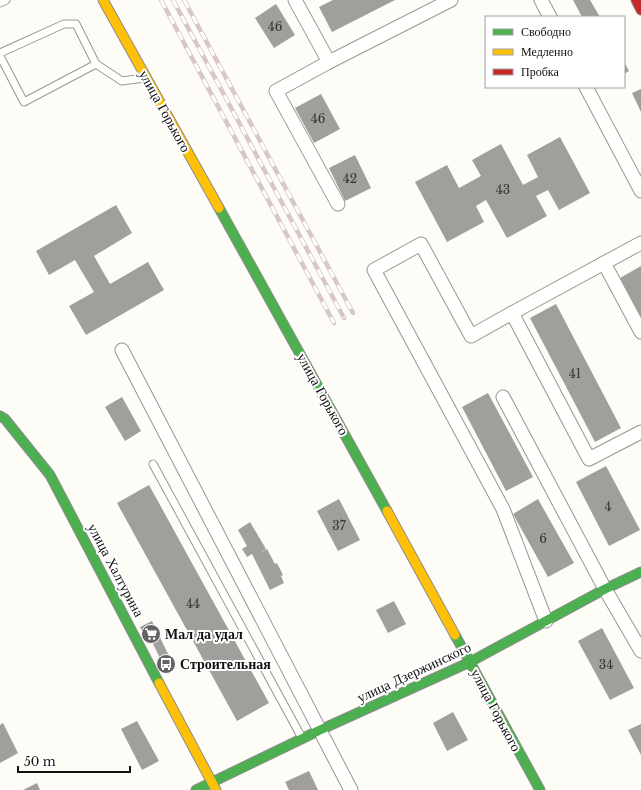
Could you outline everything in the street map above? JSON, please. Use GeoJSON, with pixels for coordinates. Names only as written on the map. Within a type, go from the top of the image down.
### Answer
{"type":"FeatureCollection","features":[{"type":"Feature","properties":{"kind":"street","name":"улица Горького"},"geometry":{"type":"LineString","coordinates":[[103,0],[309,369],[540,790]]}},
{"type":"Feature","properties":{"kind":"street"},"geometry":{"type":"LineString","coordinates":[[295,0],[329,62]]}},
{"type":"Feature","properties":{"kind":"street"},"geometry":{"type":"LineString","coordinates":[[338,204],[276,91],[329,62],[451,0]]}},
{"type":"Feature","properties":{"kind":"street"},"geometry":{"type":"LineString","coordinates":[[541,0],[549,16]]}},
{"type":"Feature","properties":{"kind":"street"},"geometry":{"type":"LineString","coordinates":[[636,0],[641,10]]}},
{"type":"Feature","properties":{"kind":"street"},"geometry":{"type":"LineString","coordinates":[[587,88],[641,191]]}},
{"type":"Feature","properties":{"kind":"street"},"geometry":{"type":"LineString","coordinates":[[546,621],[504,509],[374,270],[421,244],[471,336],[641,243]]}},
{"type":"Feature","properties":{"kind":"street"},"geometry":{"type":"LineString","coordinates":[[604,262],[641,332]]}},
{"type":"Feature","properties":{"kind":"street"},"geometry":{"type":"LineString","coordinates":[[512,313],[589,459],[641,432]]}},
{"type":"Feature","properties":{"kind":"street"},"geometry":{"type":"LineString","coordinates":[[122,350],[351,790]]}},
{"type":"Feature","properties":{"kind":"street"},"geometry":{"type":"LineString","coordinates":[[503,396],[605,589],[641,651]]}},
{"type":"Feature","properties":{"kind":"street","name":"улица Халтурина"},"geometry":{"type":"LineString","coordinates":[[0,416],[5,419],[50,475],[214,786]]}},
{"type":"Feature","properties":{"kind":"street","name":"улица Дзержинского"},"geometry":{"type":"LineString","coordinates":[[196,790],[214,786],[302,738],[470,662],[605,589],[641,572]]}},
{"type":"Feature","properties":{"kind":"lane"},"geometry":{"type":"LineString","coordinates":[[0,3],[6,0]]}},
{"type":"Feature","properties":{"kind":"lane"},"geometry":{"type":"LineString","coordinates":[[96,64],[24,102],[0,55],[64,24],[76,24],[96,64],[122,81],[146,77]]}},
{"type":"Feature","properties":{"kind":"lane"},"geometry":{"type":"LineString","coordinates":[[153,464],[302,738]]}},
{"type":"Feature","properties":{"kind":"building"},"geometry":{"type":"Polygon","coordinates":[[[333,0],[395,0],[332,32],[319,7],[333,0]]]}},
{"type":"Feature","properties":{"kind":"building"},"geometry":{"type":"Polygon","coordinates":[[[573,0],[590,0],[599,16],[581,16],[573,0]]]}},
{"type":"Feature","properties":{"kind":"building"},"geometry":{"type":"Polygon","coordinates":[[[276,4],[295,35],[274,48],[255,18],[276,4]]]}},
{"type":"Feature","properties":{"kind":"building"},"geometry":{"type":"Polygon","coordinates":[[[625,64],[629,71],[625,73],[625,64]]]}},
{"type":"Feature","properties":{"kind":"building"},"geometry":{"type":"Polygon","coordinates":[[[641,89],[641,112],[632,93],[641,89]]]}},
{"type":"Feature","properties":{"kind":"building"},"geometry":{"type":"Polygon","coordinates":[[[321,94],[340,129],[314,143],[295,108],[321,94]]]}},
{"type":"Feature","properties":{"kind":"building"},"geometry":{"type":"Polygon","coordinates":[[[560,137],[590,193],[559,210],[548,190],[536,196],[547,216],[507,238],[486,200],[476,206],[484,222],[447,242],[415,182],[447,165],[459,188],[481,176],[472,160],[501,144],[523,185],[538,177],[527,155],[560,137]]]}},
{"type":"Feature","properties":{"kind":"building"},"geometry":{"type":"Polygon","coordinates":[[[355,155],[371,188],[345,201],[329,168],[355,155]]]}},
{"type":"Feature","properties":{"kind":"building"},"geometry":{"type":"Polygon","coordinates":[[[116,205],[132,233],[94,256],[110,284],[148,262],[164,290],[86,335],[69,306],[94,292],[75,260],[49,275],[36,251],[116,205]]]}},
{"type":"Feature","properties":{"kind":"building"},"geometry":{"type":"Polygon","coordinates":[[[641,266],[641,317],[620,278],[641,266]]]}},
{"type":"Feature","properties":{"kind":"building"},"geometry":{"type":"Polygon","coordinates":[[[556,304],[621,428],[595,442],[530,318],[556,304]]]}},
{"type":"Feature","properties":{"kind":"building"},"geometry":{"type":"Polygon","coordinates":[[[488,393],[533,477],[506,491],[462,407],[488,393]]]}},
{"type":"Feature","properties":{"kind":"building"},"geometry":{"type":"Polygon","coordinates":[[[122,397],[141,431],[125,441],[105,407],[122,397]]]}},
{"type":"Feature","properties":{"kind":"building"},"geometry":{"type":"Polygon","coordinates":[[[606,466],[640,530],[609,546],[576,482],[606,466]]]}},
{"type":"Feature","properties":{"kind":"building"},"geometry":{"type":"Polygon","coordinates":[[[149,485],[269,703],[237,721],[117,503],[149,485]]]}},
{"type":"Feature","properties":{"kind":"building"},"geometry":{"type":"Polygon","coordinates":[[[339,499],[360,540],[338,551],[317,511],[339,499]]]}},
{"type":"Feature","properties":{"kind":"building"},"geometry":{"type":"Polygon","coordinates":[[[538,499],[574,563],[548,577],[513,514],[538,499]]]}},
{"type":"Feature","properties":{"kind":"building"},"geometry":{"type":"Polygon","coordinates":[[[250,522],[266,549],[258,554],[267,549],[283,575],[281,576],[284,583],[270,590],[252,554],[247,557],[242,549],[247,546],[238,530],[250,522]]]}},
{"type":"Feature","properties":{"kind":"building"},"geometry":{"type":"Polygon","coordinates":[[[394,601],[406,624],[388,633],[376,610],[394,601]]]}},
{"type":"Feature","properties":{"kind":"building","name":"Мал да удал"},"geometry":{"type":"Polygon","coordinates":[[[152,621],[169,656],[161,660],[152,642],[148,643],[140,627],[152,621]]]}},
{"type":"Feature","properties":{"kind":"building"},"geometry":{"type":"Polygon","coordinates":[[[602,628],[634,688],[610,700],[578,641],[602,628]]]}},
{"type":"Feature","properties":{"kind":"building"},"geometry":{"type":"Polygon","coordinates":[[[453,712],[468,740],[447,751],[433,723],[453,712]]]}},
{"type":"Feature","properties":{"kind":"building"},"geometry":{"type":"Polygon","coordinates":[[[137,721],[159,761],[142,770],[121,729],[137,721]]]}},
{"type":"Feature","properties":{"kind":"building"},"geometry":{"type":"Polygon","coordinates":[[[3,723],[18,753],[0,763],[0,725],[3,723]]]}},
{"type":"Feature","properties":{"kind":"building"},"geometry":{"type":"Polygon","coordinates":[[[641,724],[641,755],[628,730],[641,724]]]}},
{"type":"Feature","properties":{"kind":"building"},"geometry":{"type":"Polygon","coordinates":[[[309,771],[318,790],[289,790],[285,782],[309,771]]]}},
{"type":"Feature","properties":{"kind":"building"},"geometry":{"type":"Polygon","coordinates":[[[37,783],[40,790],[23,790],[37,783]]]}},
{"type":"Feature","properties":{"kind":"railway"},"geometry":{"type":"LineString","coordinates":[[161,0],[334,323]]}},
{"type":"Feature","properties":{"kind":"railway"},"geometry":{"type":"LineString","coordinates":[[173,0],[344,318]]}},
{"type":"Feature","properties":{"kind":"railway"},"geometry":{"type":"LineString","coordinates":[[184,0],[353,313]]}},
{"type":"Feature","properties":{"kind":"traffic: fast"},"geometry":{"type":"LineString","coordinates":[[219,208],[387,511]]}},
{"type":"Feature","properties":{"kind":"traffic: fast"},"geometry":{"type":"LineString","coordinates":[[0,416],[5,419],[50,475],[159,683]]}},
{"type":"Feature","properties":{"kind":"traffic: fast"},"geometry":{"type":"LineString","coordinates":[[196,790],[320,730],[470,662],[605,589],[641,572]]}},
{"type":"Feature","properties":{"kind":"traffic: fast"},"geometry":{"type":"LineString","coordinates":[[455,635],[540,790]]}},
{"type":"Feature","properties":{"kind":"traffic: slow"},"geometry":{"type":"LineString","coordinates":[[103,0],[219,208]]}},
{"type":"Feature","properties":{"kind":"traffic: slow"},"geometry":{"type":"LineString","coordinates":[[387,511],[455,635]]}},
{"type":"Feature","properties":{"kind":"traffic: slow"},"geometry":{"type":"LineString","coordinates":[[159,683],[216,790]]}},
{"type":"Feature","properties":{"kind":"traffic: jam"},"geometry":{"type":"LineString","coordinates":[[636,0],[641,10]]}},
{"type":"Feature","properties":{"kind":"place","name":"Мал да удал"},"geometry":{"type":"Point","coordinates":[151,634]}},
{"type":"Feature","properties":{"kind":"place","name":"Строительная"},"geometry":{"type":"Point","coordinates":[166,664]}}]}
